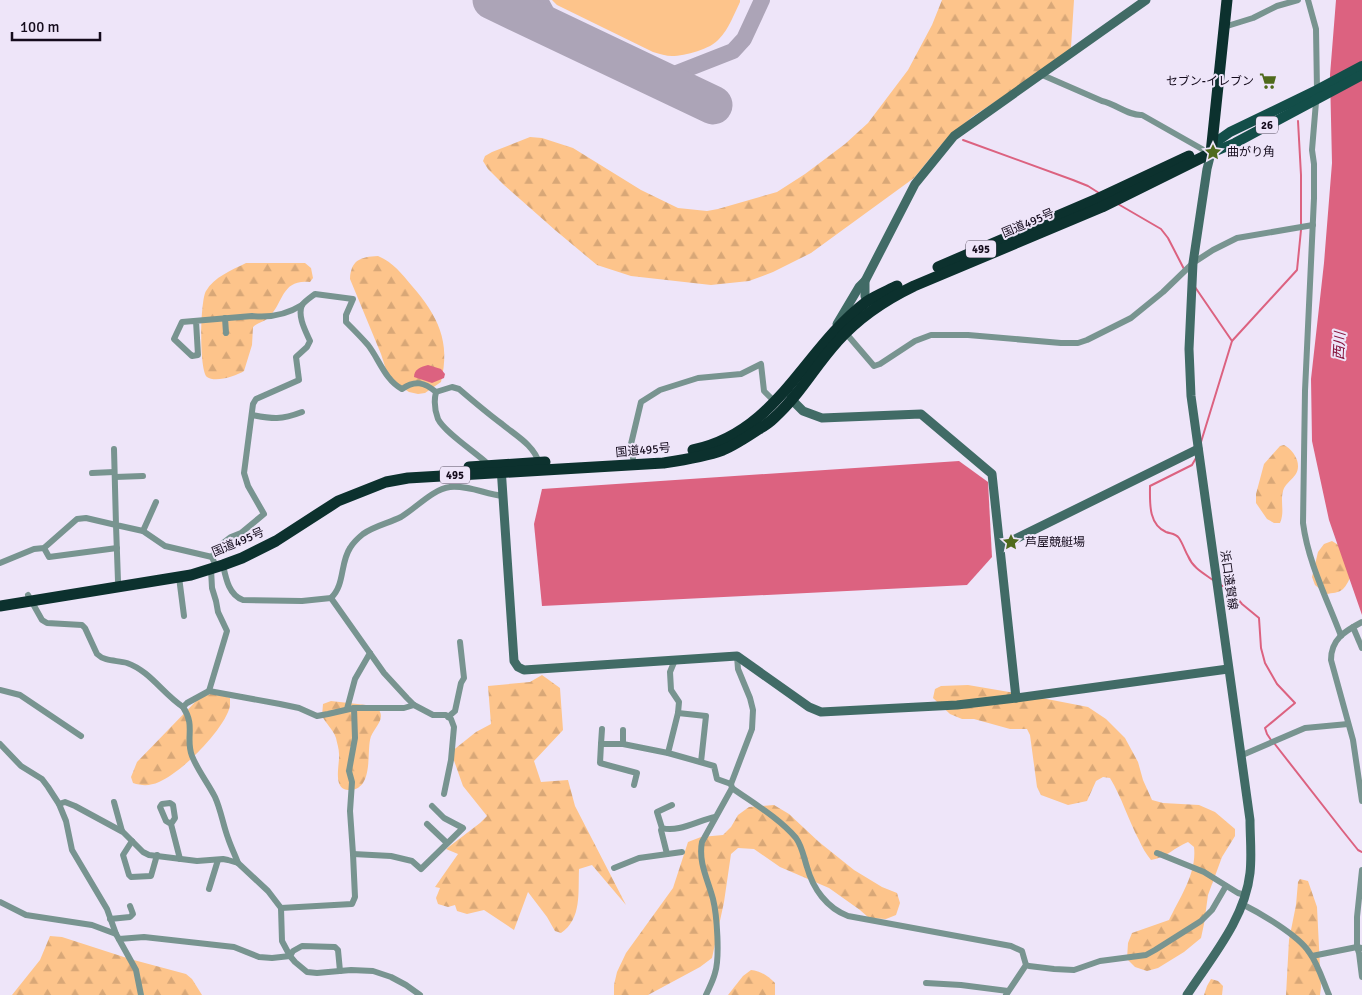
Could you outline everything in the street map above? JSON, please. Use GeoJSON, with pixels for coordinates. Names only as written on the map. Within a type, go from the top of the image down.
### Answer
{"type":"FeatureCollection","features":[{"type":"Feature","properties":{"kind":"highway"},"geometry":{"type":"LineString","coordinates":[[1209,149],[1227,0]]}},
{"type":"Feature","properties":{"kind":"highway","name":"国道495号"},"geometry":{"type":"LineString","coordinates":[[497,468],[539,463],[664,456],[696,450],[719,442],[748,426],[775,402],[829,338],[893,296],[1100,203],[1209,149]]}},
{"type":"Feature","properties":{"kind":"highway","name":"国道495号"},"geometry":{"type":"LineString","coordinates":[[0,600],[30,599],[179,577],[239,553],[337,494],[357,485],[402,472],[663,463],[723,450],[746,438],[774,419],[792,400],[836,343],[843,329],[867,302],[907,281],[1100,203]]}},
{"type":"Feature","properties":{"kind":"highway","name":"国道495号"},"geometry":{"type":"LineString","coordinates":[[0,606],[215,563]]}},
{"type":"Feature","properties":{"kind":"main road","name":"26"},"geometry":{"type":"LineString","coordinates":[[1319,93],[1362,66]]}},
{"type":"Feature","properties":{"kind":"main road","name":"26"},"geometry":{"type":"LineString","coordinates":[[1209,149],[1230,132],[1362,75]]}},
{"type":"Feature","properties":{"kind":"street"},"geometry":{"type":"LineString","coordinates":[[829,338],[859,287],[865,281],[915,184],[954,136],[1146,0]]}},
{"type":"Feature","properties":{"kind":"street"},"geometry":{"type":"LineString","coordinates":[[1224,27],[1253,18],[1277,6],[1298,0]]}},
{"type":"Feature","properties":{"kind":"street"},"geometry":{"type":"LineString","coordinates":[[1308,0],[1316,29],[1319,93],[1312,150],[1314,164],[1313,225],[1305,390],[1303,523],[1312,562],[1341,636]]}},
{"type":"Feature","properties":{"kind":"street"},"geometry":{"type":"LineString","coordinates":[[1040,74],[1136,116],[1142,115],[1209,149]]}},
{"type":"Feature","properties":{"kind":"street","name":"浜口遠賀線"},"geometry":{"type":"LineString","coordinates":[[1187,995],[1229,930],[1243,900],[1250,874],[1251,849],[1250,820],[1191,396],[1189,349],[1193,263],[1209,149]]}},
{"type":"Feature","properties":{"kind":"street"},"geometry":{"type":"LineString","coordinates":[[843,329],[874,366],[880,364],[915,340],[931,335],[968,335],[1078,343],[1131,318],[1163,292],[1193,263],[1213,250],[1237,238],[1313,225]]}},
{"type":"Feature","properties":{"kind":"street"},"geometry":{"type":"LineString","coordinates":[[865,281],[867,302]]}},
{"type":"Feature","properties":{"kind":"street"},"geometry":{"type":"LineString","coordinates":[[196,321],[198,355],[192,356],[174,338],[182,322],[225,318],[280,315],[302,305],[315,294],[353,299],[346,315],[346,322],[368,345],[395,385],[402,389],[414,382],[424,384],[436,392]]}},
{"type":"Feature","properties":{"kind":"street"},"geometry":{"type":"LineString","coordinates":[[209,691],[227,631],[212,588],[218,547],[231,537],[241,533],[264,514],[248,486],[244,473],[252,404],[256,399],[299,380],[296,357],[310,341],[301,318],[302,305]]}},
{"type":"Feature","properties":{"kind":"street"},"geometry":{"type":"LineString","coordinates":[[225,318],[226,332]]}},
{"type":"Feature","properties":{"kind":"street"},"geometry":{"type":"LineString","coordinates":[[633,458],[631,444],[641,402],[660,390],[698,378],[741,374],[761,364],[764,391],[775,402]]}},
{"type":"Feature","properties":{"kind":"street"},"geometry":{"type":"LineString","coordinates":[[436,392],[452,387],[459,389],[523,440],[537,456],[539,463]]}},
{"type":"Feature","properties":{"kind":"street"},"geometry":{"type":"LineString","coordinates":[[789,387],[792,400],[803,411],[822,418],[921,414],[992,474],[1016,698]]}},
{"type":"Feature","properties":{"kind":"street"},"geometry":{"type":"LineString","coordinates":[[436,392],[436,407],[439,421],[446,429],[497,468],[503,496],[514,661],[524,670],[737,656],[809,707],[821,712],[958,705],[1228,669]]}},
{"type":"Feature","properties":{"kind":"street"},"geometry":{"type":"LineString","coordinates":[[252,416],[275,419],[287,418],[302,412]]}},
{"type":"Feature","properties":{"kind":"street"},"geometry":{"type":"LineString","coordinates":[[114,449],[118,581]]}},
{"type":"Feature","properties":{"kind":"street"},"geometry":{"type":"LineString","coordinates":[[1001,546],[1198,449]]}},
{"type":"Feature","properties":{"kind":"street"},"geometry":{"type":"LineString","coordinates":[[92,473],[143,476]]}},
{"type":"Feature","properties":{"kind":"street"},"geometry":{"type":"LineString","coordinates":[[0,562],[34,549],[44,548],[77,519],[86,518],[143,531],[165,546],[215,563],[237,598],[243,600],[302,601],[331,598],[340,584],[344,561],[349,549],[364,534],[401,517],[438,491],[449,487],[462,487],[503,496]]}},
{"type":"Feature","properties":{"kind":"street"},"geometry":{"type":"LineString","coordinates":[[143,531],[156,502]]}},
{"type":"Feature","properties":{"kind":"street"},"geometry":{"type":"LineString","coordinates":[[44,548],[49,557],[117,548]]}},
{"type":"Feature","properties":{"kind":"street"},"geometry":{"type":"LineString","coordinates":[[179,577],[184,616]]}},
{"type":"Feature","properties":{"kind":"street"},"geometry":{"type":"LineString","coordinates":[[331,598],[384,673],[414,705],[433,715],[446,715],[451,719],[454,727],[451,760],[444,794]]}},
{"type":"Feature","properties":{"kind":"street"},"geometry":{"type":"LineString","coordinates":[[30,599],[42,620],[47,623],[82,625],[100,657],[125,662],[139,669],[183,707],[190,721],[189,748],[197,768],[214,797],[238,863],[268,891],[281,908],[282,941],[295,962],[307,972],[373,971],[391,977],[420,995]]}},
{"type":"Feature","properties":{"kind":"street"},"geometry":{"type":"LineString","coordinates":[[1362,622],[1341,636],[1332,645],[1331,660],[1353,740],[1362,801]]}},
{"type":"Feature","properties":{"kind":"street"},"geometry":{"type":"LineString","coordinates":[[1353,627],[1362,648]]}},
{"type":"Feature","properties":{"kind":"street"},"geometry":{"type":"LineString","coordinates":[[448,717],[455,711],[461,683],[464,678],[460,642]]}},
{"type":"Feature","properties":{"kind":"street"},"geometry":{"type":"LineString","coordinates":[[347,709],[352,686],[370,653]]}},
{"type":"Feature","properties":{"kind":"street"},"geometry":{"type":"LineString","coordinates":[[706,995],[716,972],[716,928],[713,901],[700,852],[702,842],[731,786],[752,729],[753,720],[750,698],[738,669],[737,656]]}},
{"type":"Feature","properties":{"kind":"street"},"geometry":{"type":"LineString","coordinates":[[668,753],[679,702],[671,690],[670,672],[674,660]]}},
{"type":"Feature","properties":{"kind":"street"},"geometry":{"type":"LineString","coordinates":[[0,690],[20,695],[81,736]]}},
{"type":"Feature","properties":{"kind":"street"},"geometry":{"type":"LineString","coordinates":[[183,707],[209,691],[299,708],[317,716],[354,708],[404,708],[414,705]]}},
{"type":"Feature","properties":{"kind":"street"},"geometry":{"type":"LineString","coordinates":[[281,908],[352,904],[354,897],[350,811],[352,782],[350,772],[355,738],[354,708]]}},
{"type":"Feature","properties":{"kind":"street"},"geometry":{"type":"LineString","coordinates":[[678,713],[706,716],[701,762]]}},
{"type":"Feature","properties":{"kind":"street"},"geometry":{"type":"LineString","coordinates":[[1240,756],[1304,728],[1348,724]]}},
{"type":"Feature","properties":{"kind":"street"},"geometry":{"type":"LineString","coordinates":[[602,729],[600,767],[637,772],[634,785]]}},
{"type":"Feature","properties":{"kind":"street"},"geometry":{"type":"LineString","coordinates":[[623,730],[623,744]]}},
{"type":"Feature","properties":{"kind":"street"},"geometry":{"type":"LineString","coordinates":[[0,744],[21,766],[42,780],[59,804],[66,821],[72,850],[107,909],[118,937],[136,970],[141,995]]}},
{"type":"Feature","properties":{"kind":"street"},"geometry":{"type":"LineString","coordinates":[[601,744],[623,744],[668,753],[714,766],[716,779],[731,786],[781,824],[797,840],[813,884],[826,901],[841,913],[848,916],[1011,946],[1022,951],[1026,965]]}},
{"type":"Feature","properties":{"kind":"street"},"geometry":{"type":"LineString","coordinates":[[59,804],[65,802],[75,806],[122,831],[143,852],[149,855],[197,861],[228,860],[238,863]]}},
{"type":"Feature","properties":{"kind":"street"},"geometry":{"type":"LineString","coordinates":[[114,802],[122,831]]}},
{"type":"Feature","properties":{"kind":"street"},"geometry":{"type":"LineString","coordinates":[[667,854],[657,812],[672,805]]}},
{"type":"Feature","properties":{"kind":"street"},"geometry":{"type":"LineString","coordinates":[[353,854],[391,856],[412,861],[421,869],[463,828],[444,818],[432,806]]}},
{"type":"Feature","properties":{"kind":"street"},"geometry":{"type":"LineString","coordinates":[[662,828],[668,830],[715,818]]}},
{"type":"Feature","properties":{"kind":"street"},"geometry":{"type":"LineString","coordinates":[[171,824],[180,859]]}},
{"type":"Feature","properties":{"kind":"street"},"geometry":{"type":"LineString","coordinates":[[427,824],[448,843]]}},
{"type":"Feature","properties":{"kind":"street"},"geometry":{"type":"LineString","coordinates":[[132,841],[123,856],[129,876],[151,876],[157,855]]}},
{"type":"Feature","properties":{"kind":"street"},"geometry":{"type":"LineString","coordinates":[[614,868],[639,858],[682,852]]}},
{"type":"Feature","properties":{"kind":"street"},"geometry":{"type":"LineString","coordinates":[[1157,853],[1204,872],[1226,886],[1257,912],[1295,937],[1312,956],[1322,975],[1329,995]]}},
{"type":"Feature","properties":{"kind":"street"},"geometry":{"type":"LineString","coordinates":[[209,888],[218,860]]}},
{"type":"Feature","properties":{"kind":"street"},"geometry":{"type":"LineString","coordinates":[[1362,870],[1357,917],[1362,977]]}},
{"type":"Feature","properties":{"kind":"street"},"geometry":{"type":"LineString","coordinates":[[1026,965],[1074,970],[1100,961],[1146,955],[1201,921],[1212,910],[1226,886]]}},
{"type":"Feature","properties":{"kind":"street"},"geometry":{"type":"LineString","coordinates":[[0,902],[26,915],[92,925],[118,937],[144,937],[234,947],[259,957],[290,956]]}},
{"type":"Feature","properties":{"kind":"street"},"geometry":{"type":"LineString","coordinates":[[110,919],[130,917],[133,914],[130,906]]}},
{"type":"Feature","properties":{"kind":"street"},"geometry":{"type":"LineString","coordinates":[[290,956],[293,951],[302,946],[335,947],[338,950],[340,971]]}},
{"type":"Feature","properties":{"kind":"street"},"geometry":{"type":"LineString","coordinates":[[1312,956],[1359,947]]}},
{"type":"Feature","properties":{"kind":"street"},"geometry":{"type":"LineString","coordinates":[[926,983],[961,985],[1007,993],[1026,965]]}},
{"type":"Feature","properties":{"kind":"green space"},"geometry":{"type":"Polygon","coordinates":[[[552,0],[740,0],[740,2],[726,31],[715,43],[684,55],[672,56],[653,52],[557,5],[552,0]]]}},
{"type":"Feature","properties":{"kind":"green space"},"geometry":{"type":"Polygon","coordinates":[[[942,0],[1074,0],[1071,47],[1068,54],[972,117],[940,146],[914,178],[811,253],[773,272],[749,281],[711,285],[631,276],[597,265],[504,185],[488,169],[483,161],[485,156],[492,152],[530,137],[542,138],[573,148],[641,190],[678,208],[707,211],[777,192],[845,144],[868,123],[908,70],[932,25],[942,0]]]}},
{"type":"Feature","properties":{"kind":"green space"},"geometry":{"type":"Polygon","coordinates":[[[378,256],[393,265],[412,286],[429,308],[440,330],[444,354],[441,382],[425,393],[409,392],[389,379],[381,354],[350,279],[352,268],[358,261],[366,257],[378,256]]]}},
{"type":"Feature","properties":{"kind":"green space"},"geometry":{"type":"Polygon","coordinates":[[[246,263],[305,263],[311,268],[313,278],[310,282],[301,282],[289,287],[268,318],[253,327],[252,345],[244,371],[226,378],[211,379],[204,372],[203,362],[202,308],[204,297],[209,286],[224,274],[246,263]]]}},
{"type":"Feature","properties":{"kind":"green space"},"geometry":{"type":"Polygon","coordinates":[[[1284,445],[1295,455],[1298,466],[1296,474],[1283,491],[1280,523],[1274,523],[1267,519],[1256,503],[1256,494],[1264,464],[1280,446],[1284,445]]]}},
{"type":"Feature","properties":{"kind":"green space"},"geometry":{"type":"Polygon","coordinates":[[[1332,541],[1340,546],[1350,578],[1341,590],[1326,594],[1315,585],[1312,577],[1318,552],[1324,544],[1332,541]]]}},
{"type":"Feature","properties":{"kind":"green space"},"geometry":{"type":"Polygon","coordinates":[[[542,675],[560,688],[563,730],[534,761],[541,782],[568,780],[575,806],[626,905],[592,865],[579,869],[576,913],[568,927],[561,933],[555,931],[528,892],[514,930],[484,910],[467,914],[457,911],[455,905],[448,907],[438,904],[436,898],[440,888],[435,887],[458,854],[446,849],[487,816],[463,786],[451,752],[476,732],[491,724],[488,686],[530,682],[542,675]]]}},
{"type":"Feature","properties":{"kind":"green space"},"geometry":{"type":"Polygon","coordinates":[[[968,685],[1088,707],[1106,719],[1125,738],[1138,762],[1143,780],[1152,800],[1163,803],[1199,805],[1215,812],[1235,829],[1235,836],[1222,857],[1208,895],[1201,938],[1184,952],[1158,968],[1147,971],[1135,967],[1127,959],[1128,943],[1132,933],[1169,920],[1183,894],[1190,875],[1193,866],[1194,847],[1188,842],[1161,857],[1151,860],[1141,845],[1110,778],[1103,777],[1096,781],[1087,801],[1068,805],[1041,795],[1037,787],[1030,735],[1027,729],[1010,729],[974,719],[962,719],[950,714],[933,698],[935,689],[941,686],[968,685]]]}},
{"type":"Feature","properties":{"kind":"green space"},"geometry":{"type":"Polygon","coordinates":[[[214,693],[230,698],[230,706],[226,716],[211,738],[179,770],[168,777],[152,784],[140,785],[133,783],[131,777],[137,762],[200,697],[214,693]]]}},
{"type":"Feature","properties":{"kind":"green space"},"geometry":{"type":"Polygon","coordinates":[[[331,701],[375,706],[381,715],[381,719],[370,740],[365,779],[362,785],[356,789],[343,789],[338,781],[339,752],[336,738],[322,716],[323,704],[331,701]]]}},
{"type":"Feature","properties":{"kind":"green space"},"geometry":{"type":"Polygon","coordinates":[[[774,805],[789,814],[819,842],[854,870],[882,887],[897,893],[900,903],[896,915],[886,919],[869,918],[829,888],[780,867],[754,849],[738,848],[731,854],[724,902],[712,958],[700,967],[648,995],[614,995],[617,972],[626,953],[673,888],[688,842],[701,837],[723,835],[731,827],[738,815],[749,807],[774,805]]]}},
{"type":"Feature","properties":{"kind":"green space"},"geometry":{"type":"Polygon","coordinates":[[[1300,879],[1308,881],[1317,907],[1320,995],[1286,995],[1289,940],[1300,879]]]}},
{"type":"Feature","properties":{"kind":"green space"},"geometry":{"type":"Polygon","coordinates":[[[50,936],[62,937],[130,959],[186,974],[192,979],[202,995],[12,995],[40,960],[50,936]]]}},
{"type":"Feature","properties":{"kind":"green space"},"geometry":{"type":"Polygon","coordinates":[[[751,970],[764,974],[775,983],[775,995],[728,995],[743,976],[751,970]]]}},
{"type":"Feature","properties":{"kind":"green space"},"geometry":{"type":"Polygon","coordinates":[[[1211,979],[1218,981],[1223,986],[1222,995],[1204,995],[1211,979]]]}},
{"type":"Feature","properties":{"kind":"water","name":"西川"},"geometry":{"type":"Polygon","coordinates":[[[1336,0],[1362,0],[1362,615],[1329,520],[1312,441],[1311,379],[1324,263],[1332,163],[1330,75],[1336,0]]]}},
{"type":"Feature","properties":{"kind":"water"},"geometry":{"type":"Polygon","coordinates":[[[428,365],[441,369],[445,374],[444,378],[432,383],[414,377],[417,370],[428,365]]]}},
{"type":"Feature","properties":{"kind":"water"},"geometry":{"type":"Polygon","coordinates":[[[959,461],[988,482],[992,557],[967,585],[542,606],[534,524],[542,489],[959,461]]]}},
{"type":"Feature","properties":{"kind":"waterway"},"geometry":{"type":"LineString","coordinates":[[1298,121],[1301,225]]}},
{"type":"Feature","properties":{"kind":"waterway"},"geometry":{"type":"LineString","coordinates":[[963,140],[1073,180],[1099,193]]}},
{"type":"Feature","properties":{"kind":"waterway"},"geometry":{"type":"LineString","coordinates":[[1118,204],[1161,229],[1168,238],[1184,269]]}},
{"type":"Feature","properties":{"kind":"waterway"},"geometry":{"type":"LineString","coordinates":[[1201,442],[1232,341],[1297,270],[1301,230]]}},
{"type":"Feature","properties":{"kind":"waterway"},"geometry":{"type":"LineString","coordinates":[[1195,287],[1232,341]]}},
{"type":"Feature","properties":{"kind":"waterway"},"geometry":{"type":"LineString","coordinates":[[1196,458],[1192,465],[1150,486],[1150,505],[1156,524],[1166,532],[1177,536],[1193,564],[1213,580]]}},
{"type":"Feature","properties":{"kind":"waterway"},"geometry":{"type":"LineString","coordinates":[[1221,585],[1231,591],[1242,604],[1259,618],[1261,648],[1265,663],[1277,684],[1295,703],[1265,728],[1271,740]]}},
{"type":"Feature","properties":{"kind":"waterway"},"geometry":{"type":"LineString","coordinates":[[1274,743],[1358,850],[1362,852]]}},
{"type":"Feature","properties":{"kind":"taxiway"},"geometry":{"type":"LineString","coordinates":[[540,0],[557,31]]}},
{"type":"Feature","properties":{"kind":"taxiway"},"geometry":{"type":"LineString","coordinates":[[659,80],[733,51],[744,39],[762,0]]}},
{"type":"Feature","properties":{"kind":"runway"},"geometry":{"type":"LineString","coordinates":[[492,0],[713,105]]}},
{"type":"Feature","properties":{"kind":"place","name":"セブン-イレブン"},"geometry":{"type":"Point","coordinates":[1268,81]}},
{"type":"Feature","properties":{"kind":"place","name":"曲がり角"},"geometry":{"type":"Point","coordinates":[1213,152]}},
{"type":"Feature","properties":{"kind":"place","name":"芦屋競艇場"},"geometry":{"type":"Point","coordinates":[1011,542]}}]}
